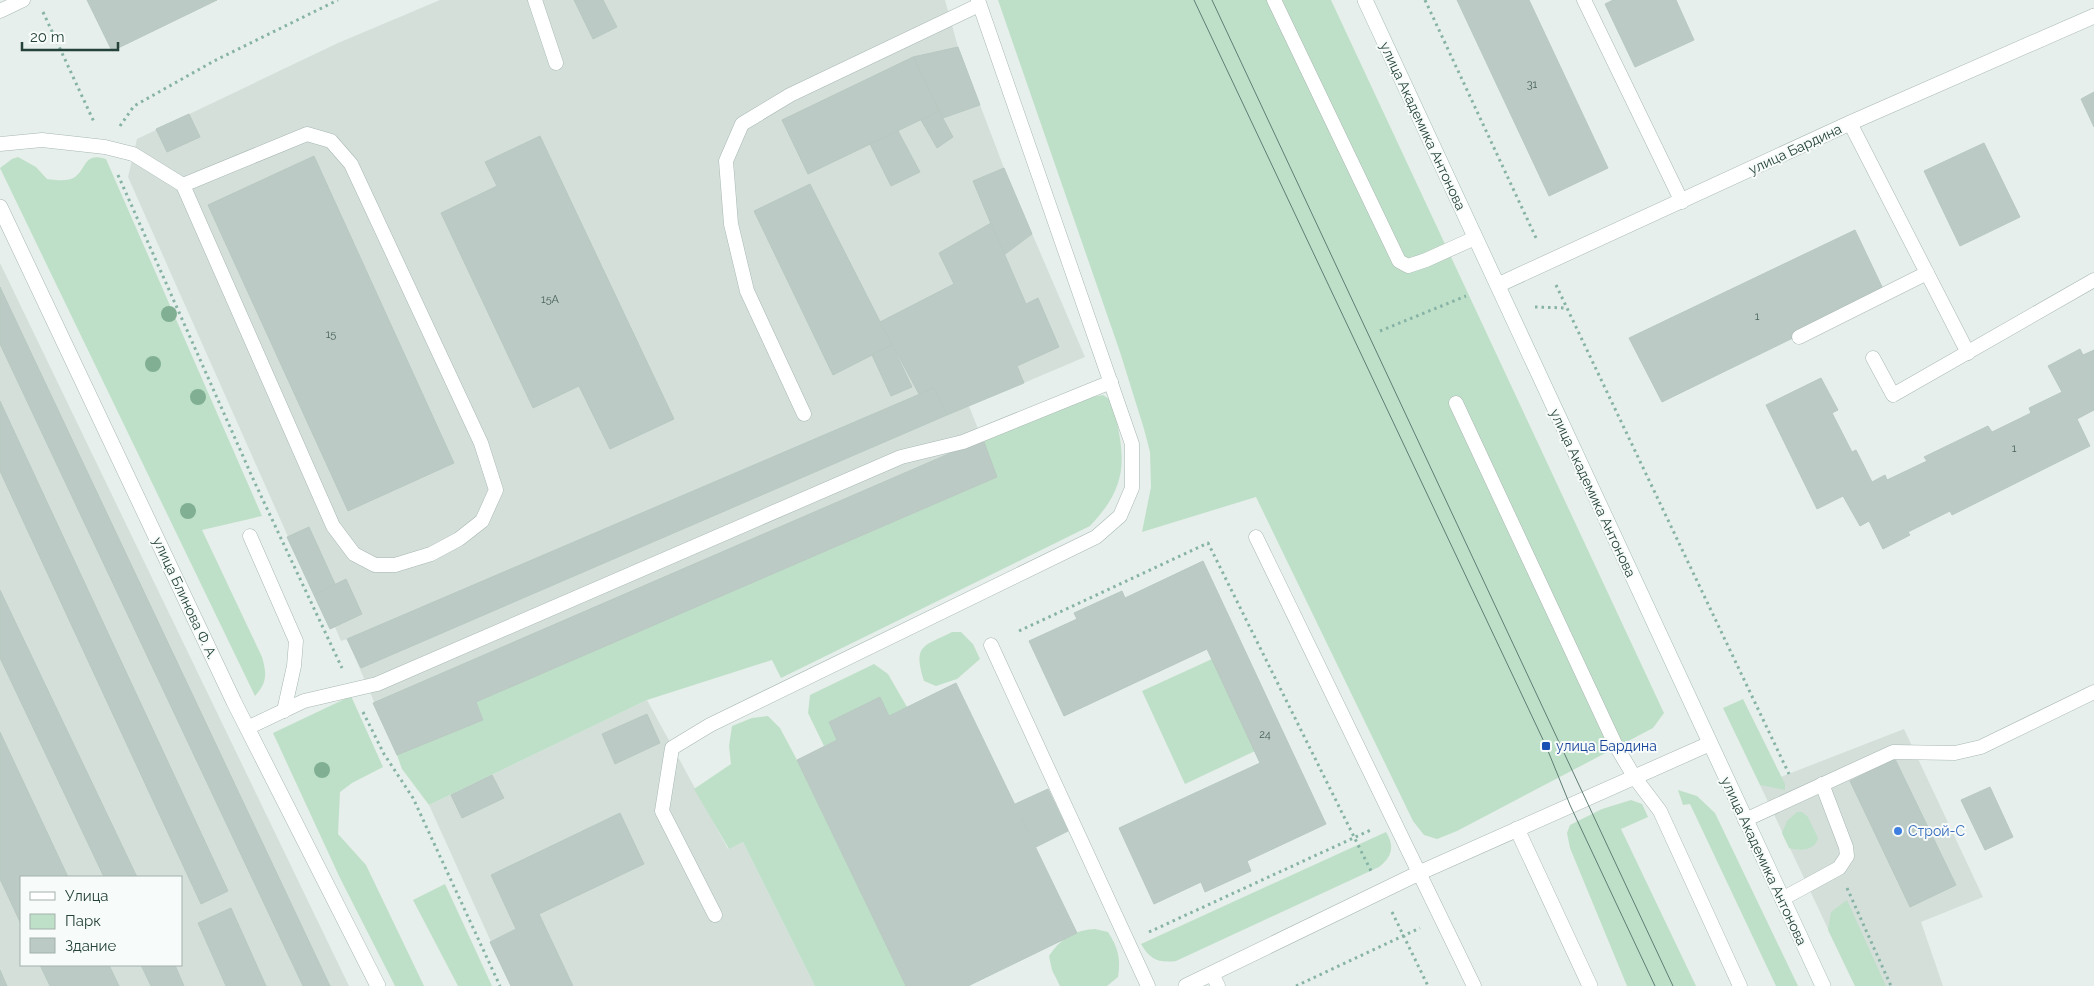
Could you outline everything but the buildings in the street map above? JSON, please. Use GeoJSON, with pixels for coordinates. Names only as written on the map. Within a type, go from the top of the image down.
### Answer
{"type":"FeatureCollection","features":[{"type":"Feature","properties":{"kind":"street","name":"улица Академика Антонова"},"geometry":{"type":"LineString","coordinates":[[1365,0],[1823,986]]}},
{"type":"Feature","properties":{"kind":"street","name":"улица Бардина"},"geometry":{"type":"LineString","coordinates":[[1498,285],[1682,202],[1850,123],[2094,16]]}},
{"type":"Feature","properties":{"kind":"street","name":"улица Блинова Ф. А."},"geometry":{"type":"LineString","coordinates":[[0,206],[247,728],[378,986]]}},
{"type":"Feature","properties":{"kind":"street"},"geometry":{"type":"LineString","coordinates":[[1186,986],[1215,980],[1420,873],[1709,744]]}},
{"type":"Feature","properties":{"kind":"street"},"geometry":{"type":"LineString","coordinates":[[1517,829],[1590,986]]}},
{"type":"Feature","properties":{"kind":"lane"},"geometry":{"type":"LineString","coordinates":[[0,11],[23,0]]}},
{"type":"Feature","properties":{"kind":"lane"},"geometry":{"type":"LineString","coordinates":[[535,0],[556,63]]}},
{"type":"Feature","properties":{"kind":"lane"},"geometry":{"type":"LineString","coordinates":[[1274,0],[1400,261],[1408,266],[1475,238]]}},
{"type":"Feature","properties":{"kind":"lane"},"geometry":{"type":"LineString","coordinates":[[1584,0],[1682,202]]}},
{"type":"Feature","properties":{"kind":"lane"},"geometry":{"type":"LineString","coordinates":[[715,915],[662,810],[672,748],[719,720],[1096,536],[1120,516],[1132,488],[1132,444],[978,3],[790,95],[742,124],[726,161],[731,224],[747,291],[804,414]]}},
{"type":"Feature","properties":{"kind":"lane"},"geometry":{"type":"LineString","coordinates":[[1850,123],[1968,353]]}},
{"type":"Feature","properties":{"kind":"lane"},"geometry":{"type":"LineString","coordinates":[[0,144],[42,140],[105,147],[133,154],[183,185],[333,526],[354,554],[376,565],[395,565],[431,554],[459,539],[482,522],[496,490],[481,442],[351,164],[332,141],[307,134],[183,185]]}},
{"type":"Feature","properties":{"kind":"lane"},"geometry":{"type":"LineString","coordinates":[[1799,337],[1927,273]]}},
{"type":"Feature","properties":{"kind":"lane"},"geometry":{"type":"LineString","coordinates":[[1873,358],[1893,395],[2094,280]]}},
{"type":"Feature","properties":{"kind":"lane"},"geometry":{"type":"LineString","coordinates":[[247,728],[304,701],[377,684],[901,457],[963,442],[1111,382]]}},
{"type":"Feature","properties":{"kind":"lane"},"geometry":{"type":"LineString","coordinates":[[1456,403],[1616,746],[1635,778],[1660,811],[1740,986]]}},
{"type":"Feature","properties":{"kind":"lane"},"geometry":{"type":"LineString","coordinates":[[250,536],[296,641],[294,666],[284,711]]}},
{"type":"Feature","properties":{"kind":"lane"},"geometry":{"type":"LineString","coordinates":[[1256,537],[1474,986]]}},
{"type":"Feature","properties":{"kind":"lane"},"geometry":{"type":"LineString","coordinates":[[990,644],[1148,986]]}},
{"type":"Feature","properties":{"kind":"lane"},"geometry":{"type":"LineString","coordinates":[[1745,820],[1893,752],[1955,753],[1981,747],[2094,692]]}},
{"type":"Feature","properties":{"kind":"lane"},"geometry":{"type":"LineString","coordinates":[[1782,899],[1838,868],[1847,856],[1846,847],[1822,784]]}},
{"type":"Feature","properties":{"kind":"path"},"geometry":{"type":"LineString","coordinates":[[105,147],[134,106],[214,61],[338,0]]}},
{"type":"Feature","properties":{"kind":"path"},"geometry":{"type":"LineString","coordinates":[[1424,0],[1532,229],[1545,263],[1799,795]]}},
{"type":"Feature","properties":{"kind":"path"},"geometry":{"type":"LineString","coordinates":[[42,9],[254,481],[384,754],[413,798],[500,986]]}},
{"type":"Feature","properties":{"kind":"path"},"geometry":{"type":"LineString","coordinates":[[1380,331],[1466,296]]}},
{"type":"Feature","properties":{"kind":"path"},"geometry":{"type":"LineString","coordinates":[[1532,307],[1567,308]]}},
{"type":"Feature","properties":{"kind":"path"},"geometry":{"type":"LineString","coordinates":[[1019,631],[1208,543],[1428,986]]}},
{"type":"Feature","properties":{"kind":"path"},"geometry":{"type":"LineString","coordinates":[[1128,942],[1355,836],[1394,821]]}},
{"type":"Feature","properties":{"kind":"path"},"geometry":{"type":"LineString","coordinates":[[1838,868],[1891,986]]}},
{"type":"Feature","properties":{"kind":"path"},"geometry":{"type":"LineString","coordinates":[[1296,986],[1441,918]]}},
{"type":"Feature","properties":{"kind":"shaded area"},"geometry":{"type":"Polygon","coordinates":[[[440,0],[945,0],[958,47],[1004,168],[1085,357],[969,406],[997,477],[476,702],[483,720],[397,755],[347,639],[341,641],[335,627],[330,629],[314,595],[128,177],[137,139],[338,43],[440,0]]]}},
{"type":"Feature","properties":{"kind":"shaded area"},"geometry":{"type":"Polygon","coordinates":[[[0,263],[349,986],[0,986],[0,263]]]}},
{"type":"Feature","properties":{"kind":"shaded area"},"geometry":{"type":"Polygon","coordinates":[[[647,700],[728,849],[743,842],[815,986],[511,986],[429,805],[647,700]]]}},
{"type":"Feature","properties":{"kind":"shaded area"},"geometry":{"type":"Polygon","coordinates":[[[1904,729],[1983,897],[1921,922],[1943,986],[1855,986],[1760,785],[1904,729]]]}},
{"type":"Feature","properties":{"kind":"green space"},"geometry":{"type":"Polygon","coordinates":[[[998,0],[1331,0],[1664,713],[1653,728],[1457,831],[1437,839],[1424,835],[1413,821],[1256,497],[1142,532],[1151,487],[1150,452],[1144,429],[1120,352],[998,0]]]}},
{"type":"Feature","properties":{"kind":"green space"},"geometry":{"type":"Polygon","coordinates":[[[18,157],[36,167],[47,179],[62,180],[69,180],[75,177],[90,159],[99,157],[106,159],[262,516],[202,530],[262,657],[265,678],[262,687],[255,696],[0,168],[18,157]]]}},
{"type":"Feature","properties":{"kind":"green space"},"geometry":{"type":"Polygon","coordinates":[[[1103,395],[1112,401],[1120,437],[1121,468],[1113,496],[1090,526],[781,678],[772,660],[647,700],[429,805],[402,769],[397,755],[483,720],[476,702],[997,477],[983,439],[1092,397],[1103,395]]]}},
{"type":"Feature","properties":{"kind":"green space"},"geometry":{"type":"Polygon","coordinates":[[[952,632],[961,632],[973,644],[980,659],[957,679],[936,686],[924,681],[920,654],[927,645],[952,632]]]}},
{"type":"Feature","properties":{"kind":"green space"},"geometry":{"type":"Polygon","coordinates":[[[1212,659],[1255,751],[1185,784],[1142,691],[1212,659]]]}},
{"type":"Feature","properties":{"kind":"green space"},"geometry":{"type":"Polygon","coordinates":[[[874,664],[888,674],[907,707],[889,716],[879,698],[829,722],[837,740],[824,746],[808,713],[810,695],[874,664]]]}},
{"type":"Feature","properties":{"kind":"green space"},"geometry":{"type":"Polygon","coordinates":[[[351,696],[383,767],[352,783],[340,792],[338,834],[366,865],[424,986],[395,986],[340,878],[273,733],[351,696]]]}},
{"type":"Feature","properties":{"kind":"green space"},"geometry":{"type":"Polygon","coordinates":[[[1743,699],[1785,784],[1785,790],[1760,785],[1723,708],[1743,699]]]}},
{"type":"Feature","properties":{"kind":"green space"},"geometry":{"type":"Polygon","coordinates":[[[768,716],[780,728],[797,760],[906,986],[815,986],[743,842],[729,849],[694,789],[731,764],[729,746],[732,726],[752,718],[768,716]]]}},
{"type":"Feature","properties":{"kind":"green space"},"geometry":{"type":"Polygon","coordinates":[[[1678,790],[1697,796],[1715,813],[1798,986],[1776,986],[1690,804],[1683,805],[1678,790]]]}},
{"type":"Feature","properties":{"kind":"green space"},"geometry":{"type":"Polygon","coordinates":[[[1631,800],[1642,804],[1648,817],[1621,829],[1696,986],[1627,986],[1570,848],[1567,833],[1570,825],[1602,809],[1631,800]]]}},
{"type":"Feature","properties":{"kind":"green space"},"geometry":{"type":"Polygon","coordinates":[[[1797,812],[1802,812],[1808,817],[1818,838],[1811,848],[1798,850],[1789,848],[1782,833],[1787,821],[1797,812]]]}},
{"type":"Feature","properties":{"kind":"green space"},"geometry":{"type":"Polygon","coordinates":[[[1386,832],[1391,842],[1391,851],[1387,859],[1379,867],[1176,961],[1160,961],[1148,954],[1141,944],[1386,832]]]}},
{"type":"Feature","properties":{"kind":"green space"},"geometry":{"type":"Polygon","coordinates":[[[445,884],[492,986],[458,986],[413,900],[445,884]]]}},
{"type":"Feature","properties":{"kind":"green space"},"geometry":{"type":"Polygon","coordinates":[[[1847,900],[1886,986],[1855,986],[1828,930],[1831,912],[1847,900]]]}},
{"type":"Feature","properties":{"kind":"green space"},"geometry":{"type":"Polygon","coordinates":[[[1095,929],[1108,932],[1114,943],[1119,959],[1118,977],[1107,986],[1060,986],[1052,970],[1049,956],[1068,936],[1080,931],[1095,929]]]}},
{"type":"Feature","properties":{"kind":"tram line"},"geometry":{"type":"LineString","coordinates":[[1194,0],[1546,746],[1570,805],[1655,986]]}},
{"type":"Feature","properties":{"kind":"tram line"},"geometry":{"type":"LineString","coordinates":[[1212,0],[1673,986]]}},
{"type":"Feature","properties":{"kind":"place","name":"улица Бардина"},"geometry":{"type":"Point","coordinates":[1546,746]}},
{"type":"Feature","properties":{"kind":"place","name":"Строй-С"},"geometry":{"type":"Point","coordinates":[1898,831]}}]}
